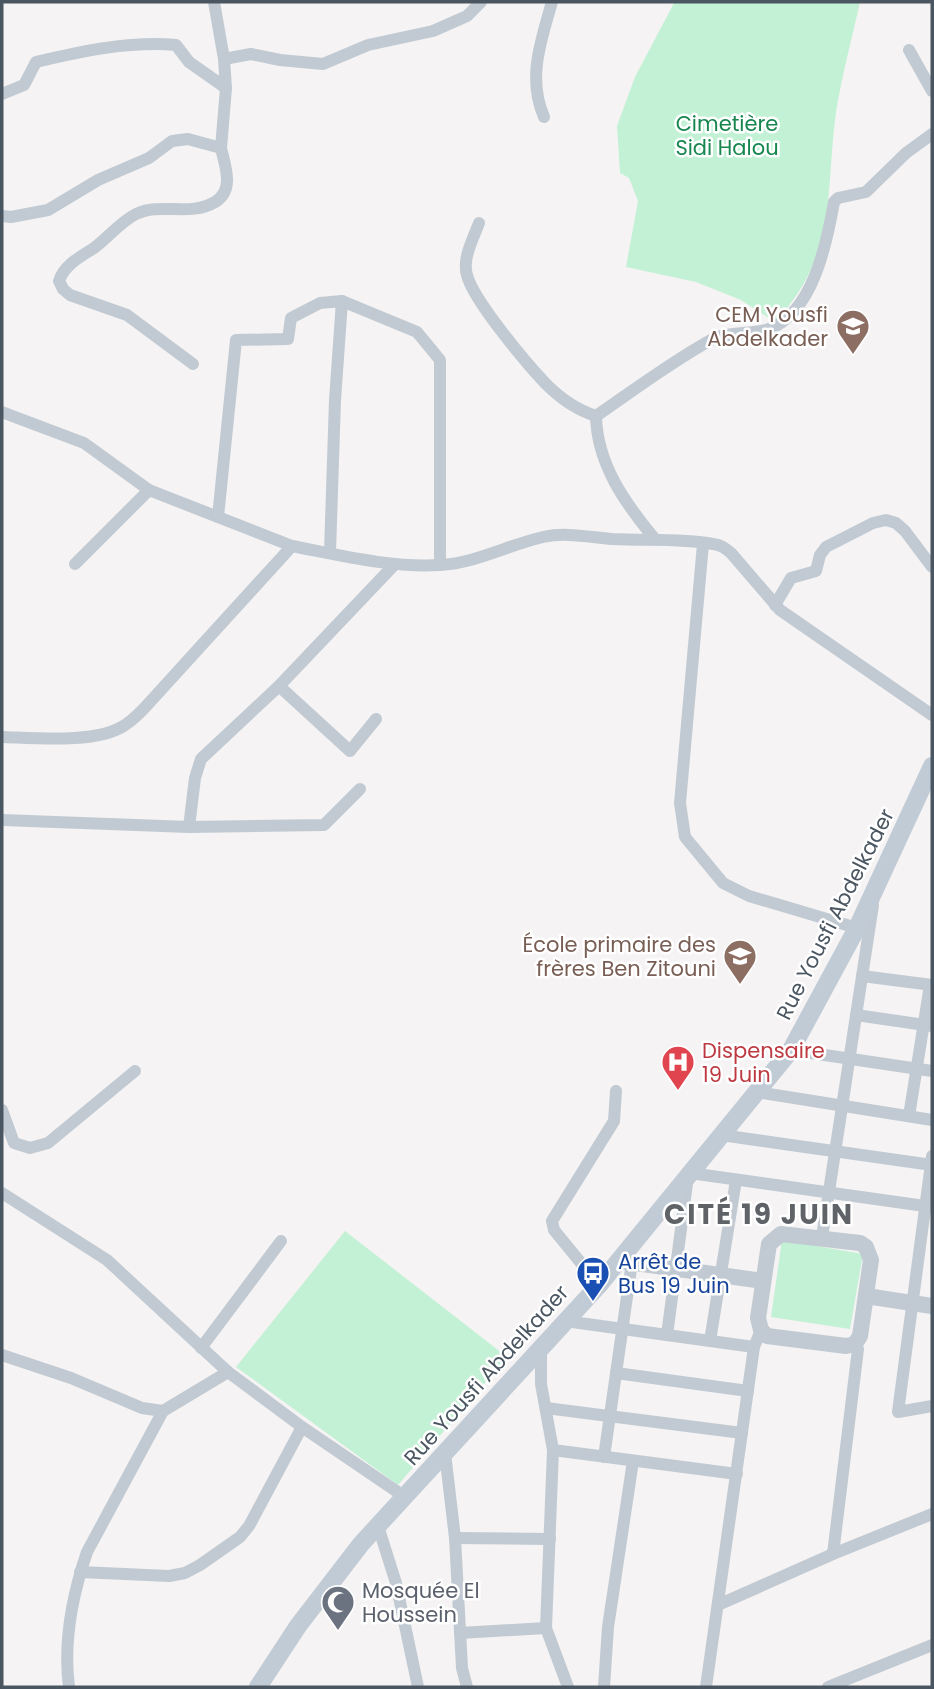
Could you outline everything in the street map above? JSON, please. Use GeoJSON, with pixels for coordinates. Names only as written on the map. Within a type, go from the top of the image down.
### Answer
{"type":"FeatureCollection","features":[{"type":"Feature","properties":{"kind":"main road","name":"Rue Yousfi Abdelkader"},"geometry":{"type":"LineString","coordinates":[[258,1687],[298,1626],[378,1527],[541,1351],[565,1321],[626,1261],[689,1174],[791,1050],[857,928],[932,766]]}},
{"type":"Feature","properties":{"kind":"street"},"geometry":{"type":"LineString","coordinates":[[193,364],[127,315],[70,295],[59,281],[62,272],[73,262],[137,214],[151,210],[190,210],[206,207],[221,198],[226,191],[228,178],[221,148],[226,88],[214,2]]}},
{"type":"Feature","properties":{"kind":"street"},"geometry":{"type":"LineString","coordinates":[[224,60],[251,54],[323,64],[368,45],[433,31],[467,16],[481,2]]}},
{"type":"Feature","properties":{"kind":"street"},"geometry":{"type":"LineString","coordinates":[[544,117],[537,102],[535,78],[537,56],[552,2]]}},
{"type":"Feature","properties":{"kind":"street"},"geometry":{"type":"LineString","coordinates":[[2,94],[24,85],[36,62],[75,53],[146,43],[176,45],[189,62],[226,88]]}},
{"type":"Feature","properties":{"kind":"street"},"geometry":{"type":"LineString","coordinates":[[909,50],[932,90]]}},
{"type":"Feature","properties":{"kind":"street"},"geometry":{"type":"LineString","coordinates":[[596,416],[715,338],[760,331],[778,325],[791,313],[816,274],[826,247],[834,202],[838,198],[866,192],[906,153],[932,134]]}},
{"type":"Feature","properties":{"kind":"street"},"geometry":{"type":"LineString","coordinates":[[2,216],[48,210],[98,180],[149,158],[172,142],[188,139],[221,148]]}},
{"type":"Feature","properties":{"kind":"street"},"geometry":{"type":"LineString","coordinates":[[479,223],[468,253],[466,274],[478,300],[547,385],[581,411],[596,416]]}},
{"type":"Feature","properties":{"kind":"street"},"geometry":{"type":"LineString","coordinates":[[330,552],[335,400],[342,301]]}},
{"type":"Feature","properties":{"kind":"street"},"geometry":{"type":"LineString","coordinates":[[218,517],[236,340],[288,338],[291,318],[320,303],[342,301],[417,332],[440,360],[440,565]]}},
{"type":"Feature","properties":{"kind":"street"},"geometry":{"type":"LineString","coordinates":[[2,412],[84,443],[149,491],[292,546],[395,564],[440,565],[473,559],[543,537],[570,534],[612,539],[654,538],[711,543],[732,553],[775,605],[932,715]]}},
{"type":"Feature","properties":{"kind":"street"},"geometry":{"type":"LineString","coordinates":[[596,416],[596,432],[606,464],[626,505],[654,538]]}},
{"type":"Feature","properties":{"kind":"street"},"geometry":{"type":"LineString","coordinates":[[75,564],[149,491]]}},
{"type":"Feature","properties":{"kind":"street"},"geometry":{"type":"LineString","coordinates":[[775,605],[791,578],[816,571],[820,555],[826,547],[873,523],[886,520],[896,523],[932,567]]}},
{"type":"Feature","properties":{"kind":"street"},"geometry":{"type":"LineString","coordinates":[[703,544],[680,803],[685,837],[723,883],[749,896],[857,928]]}},
{"type":"Feature","properties":{"kind":"street"},"geometry":{"type":"LineString","coordinates":[[2,737],[57,740],[110,733],[124,726],[149,704],[292,546]]}},
{"type":"Feature","properties":{"kind":"street"},"geometry":{"type":"LineString","coordinates":[[189,827],[195,778],[201,759],[279,686],[395,564]]}},
{"type":"Feature","properties":{"kind":"street"},"geometry":{"type":"LineString","coordinates":[[279,686],[350,751],[376,719]]}},
{"type":"Feature","properties":{"kind":"street"},"geometry":{"type":"LineString","coordinates":[[2,820],[189,827],[324,824],[360,789]]}},
{"type":"Feature","properties":{"kind":"street"},"geometry":{"type":"LineString","coordinates":[[822,1237],[875,888]]}},
{"type":"Feature","properties":{"kind":"street"},"geometry":{"type":"LineString","coordinates":[[862,976],[931,985],[928,1025],[909,1116]]}},
{"type":"Feature","properties":{"kind":"street"},"geometry":{"type":"LineString","coordinates":[[856,1015],[928,1025]]}},
{"type":"Feature","properties":{"kind":"street"},"geometry":{"type":"LineString","coordinates":[[791,1050],[932,1071]]}},
{"type":"Feature","properties":{"kind":"street"},"geometry":{"type":"LineString","coordinates":[[2,1110],[14,1143],[30,1148],[48,1143],[135,1070]]}},
{"type":"Feature","properties":{"kind":"street"},"geometry":{"type":"LineString","coordinates":[[599,1286],[554,1230],[552,1221],[614,1121],[616,1091]]}},
{"type":"Feature","properties":{"kind":"street"},"geometry":{"type":"LineString","coordinates":[[757,1092],[932,1120]]}},
{"type":"Feature","properties":{"kind":"street"},"geometry":{"type":"LineString","coordinates":[[721,1135],[835,1152],[932,1162],[926,1256],[912,1303],[898,1412],[932,1406]]}},
{"type":"Feature","properties":{"kind":"street"},"geometry":{"type":"LineString","coordinates":[[667,1335],[689,1174],[929,1207]]}},
{"type":"Feature","properties":{"kind":"street"},"geometry":{"type":"LineString","coordinates":[[710,1341],[736,1180]]}},
{"type":"Feature","properties":{"kind":"street"},"geometry":{"type":"LineString","coordinates":[[2,1193],[107,1261],[228,1372],[302,1427],[405,1497]]}},
{"type":"Feature","properties":{"kind":"street"},"geometry":{"type":"LineString","coordinates":[[788,1234],[822,1237],[860,1243],[866,1247],[871,1260],[860,1336],[855,1344],[846,1346],[767,1336],[761,1330],[758,1318],[769,1244],[775,1236],[788,1234]]}},
{"type":"Feature","properties":{"kind":"street"},"geometry":{"type":"LineString","coordinates":[[201,1348],[281,1241]]}},
{"type":"Feature","properties":{"kind":"street"},"geometry":{"type":"LineString","coordinates":[[604,1457],[622,1329],[626,1261],[763,1281]]}},
{"type":"Feature","properties":{"kind":"street"},"geometry":{"type":"LineString","coordinates":[[866,1296],[932,1306]]}},
{"type":"Feature","properties":{"kind":"street"},"geometry":{"type":"LineString","coordinates":[[565,1321],[754,1347]]}},
{"type":"Feature","properties":{"kind":"street"},"geometry":{"type":"LineString","coordinates":[[706,1687],[754,1347],[761,1330]]}},
{"type":"Feature","properties":{"kind":"street"},"geometry":{"type":"LineString","coordinates":[[833,1554],[858,1349],[855,1344]]}},
{"type":"Feature","properties":{"kind":"street"},"geometry":{"type":"LineString","coordinates":[[541,1351],[541,1384],[553,1450],[547,1628],[568,1687]]}},
{"type":"Feature","properties":{"kind":"street"},"geometry":{"type":"LineString","coordinates":[[2,1355],[72,1378],[142,1408],[163,1411]]}},
{"type":"Feature","properties":{"kind":"street"},"geometry":{"type":"LineString","coordinates":[[69,1687],[67,1638],[80,1572],[87,1552],[163,1411],[228,1372]]}},
{"type":"Feature","properties":{"kind":"street"},"geometry":{"type":"LineString","coordinates":[[616,1373],[748,1391]]}},
{"type":"Feature","properties":{"kind":"street"},"geometry":{"type":"LineString","coordinates":[[546,1408],[742,1433]]}},
{"type":"Feature","properties":{"kind":"street"},"geometry":{"type":"LineString","coordinates":[[80,1572],[169,1576],[185,1573],[200,1565],[240,1537],[249,1527],[302,1427]]}},
{"type":"Feature","properties":{"kind":"street"},"geometry":{"type":"LineString","coordinates":[[553,1450],[737,1474]]}},
{"type":"Feature","properties":{"kind":"street"},"geometry":{"type":"LineString","coordinates":[[445,1453],[455,1538],[462,1668],[467,1687]]}},
{"type":"Feature","properties":{"kind":"street"},"geometry":{"type":"LineString","coordinates":[[604,1687],[608,1627],[634,1461]]}},
{"type":"Feature","properties":{"kind":"street"},"geometry":{"type":"LineString","coordinates":[[718,1605],[932,1514]]}},
{"type":"Feature","properties":{"kind":"street"},"geometry":{"type":"LineString","coordinates":[[378,1527],[396,1583],[418,1687]]}},
{"type":"Feature","properties":{"kind":"street"},"geometry":{"type":"LineString","coordinates":[[455,1538],[550,1539]]}},
{"type":"Feature","properties":{"kind":"street"},"geometry":{"type":"LineString","coordinates":[[460,1633],[547,1628]]}},
{"type":"Feature","properties":{"kind":"street"},"geometry":{"type":"LineString","coordinates":[[828,1687],[932,1645]]}},
{"type":"Feature","properties":{"kind":"green space","name":"Cimetière Sidi Halou"},"geometry":{"type":"Polygon","coordinates":[[[669,2],[860,2],[836,112],[825,223],[819,248],[810,272],[775,322],[741,300],[696,282],[626,267],[638,201],[629,178],[620,173],[617,126],[635,77],[674,3],[669,2]]]}},
{"type":"Feature","properties":{"kind":"green space"},"geometry":{"type":"Polygon","coordinates":[[[345,1231],[507,1357],[398,1485],[236,1367],[345,1231]]]}},
{"type":"Feature","properties":{"kind":"green space"},"geometry":{"type":"Polygon","coordinates":[[[782,1240],[863,1254],[850,1329],[771,1317],[782,1240]]]}},
{"type":"Feature","properties":{"kind":"place","name":"CEM Yousfi Abdelkader"},"geometry":{"type":"Point","coordinates":[853,356]}},
{"type":"Feature","properties":{"kind":"place","name":"École primaire des frères Ben Zitouni"},"geometry":{"type":"Point","coordinates":[740,986]}},
{"type":"Feature","properties":{"kind":"place","name":"Dispensaire 19 Juin"},"geometry":{"type":"Point","coordinates":[678,1092]}},
{"type":"Feature","properties":{"kind":"place","name":"Arrêt de Bus 19 Juin"},"geometry":{"type":"Point","coordinates":[593,1303]}},
{"type":"Feature","properties":{"kind":"place","name":"Mosquée El Houssein"},"geometry":{"type":"Point","coordinates":[338,1632]}},
{"type":"Feature","properties":{"kind":"district","name":"CITÉ 19 JUIN"},"geometry":{"type":"Point","coordinates":[759,1214]}}]}
